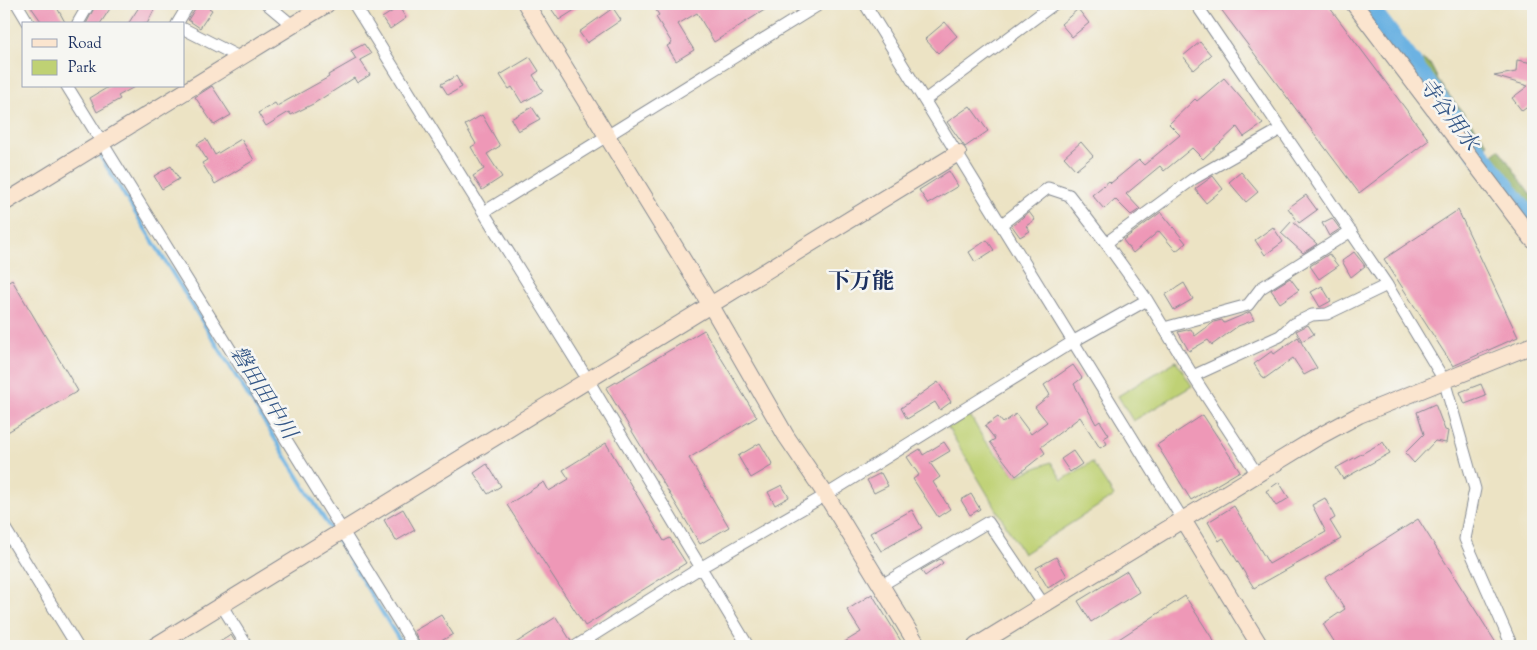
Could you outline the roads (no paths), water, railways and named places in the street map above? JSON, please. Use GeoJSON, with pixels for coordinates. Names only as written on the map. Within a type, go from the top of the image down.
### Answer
{"type":"FeatureCollection","features":[{"type":"Feature","properties":{"kind":"street"},"geometry":{"type":"LineString","coordinates":[[17,4],[28,22]]}},
{"type":"Feature","properties":{"kind":"street"},"geometry":{"type":"LineString","coordinates":[[78,22],[90,4]]}},
{"type":"Feature","properties":{"kind":"street"},"geometry":{"type":"LineString","coordinates":[[178,22],[190,4]]}},
{"type":"Feature","properties":{"kind":"street"},"geometry":{"type":"LineString","coordinates":[[267,4],[292,25]]}},
{"type":"Feature","properties":{"kind":"street"},"geometry":{"type":"LineString","coordinates":[[4,202],[327,4]]}},
{"type":"Feature","properties":{"kind":"street"},"geometry":{"type":"LineString","coordinates":[[354,4],[588,380],[748,646]]}},
{"type":"Feature","properties":{"kind":"street"},"geometry":{"type":"LineString","coordinates":[[526,4],[710,304],[786,436],[826,494],[918,646]]}},
{"type":"Feature","properties":{"kind":"street"},"geometry":{"type":"LineString","coordinates":[[484,212],[820,4]]}},
{"type":"Feature","properties":{"kind":"street"},"geometry":{"type":"LineString","coordinates":[[864,4],[1002,224],[1260,646]]}},
{"type":"Feature","properties":{"kind":"street"},"geometry":{"type":"LineString","coordinates":[[925,100],[1054,4]]}},
{"type":"Feature","properties":{"kind":"street"},"geometry":{"type":"LineString","coordinates":[[1196,4],[1387,285],[1444,380],[1475,489],[1465,538],[1512,646]]}},
{"type":"Feature","properties":{"kind":"street"},"geometry":{"type":"LineString","coordinates":[[1354,4],[1533,240]]}},
{"type":"Feature","properties":{"kind":"street"},"geometry":{"type":"LineString","coordinates":[[185,30],[239,58]]}},
{"type":"Feature","properties":{"kind":"street"},"geometry":{"type":"LineString","coordinates":[[68,88],[414,646]]}},
{"type":"Feature","properties":{"kind":"street"},"geometry":{"type":"LineString","coordinates":[[1106,242],[1193,179],[1281,129]]}},
{"type":"Feature","properties":{"kind":"street"},"geometry":{"type":"LineString","coordinates":[[155,646],[710,304],[958,154]]}},
{"type":"Feature","properties":{"kind":"street"},"geometry":{"type":"LineString","coordinates":[[1002,224],[1048,188],[1069,195],[1106,242],[1147,300],[1193,376],[1257,474]]}},
{"type":"Feature","properties":{"kind":"street"},"geometry":{"type":"LineString","coordinates":[[1164,328],[1248,305],[1261,288],[1351,231]]}},
{"type":"Feature","properties":{"kind":"street"},"geometry":{"type":"LineString","coordinates":[[1193,376],[1280,336],[1293,324],[1312,315],[1327,314],[1387,285]]}},
{"type":"Feature","properties":{"kind":"street"},"geometry":{"type":"LineString","coordinates":[[576,646],[700,568],[826,494],[1074,341],[1147,300]]}},
{"type":"Feature","properties":{"kind":"street"},"geometry":{"type":"LineString","coordinates":[[976,646],[1318,436],[1358,415],[1533,345]]}},
{"type":"Feature","properties":{"kind":"street"},"geometry":{"type":"LineString","coordinates":[[880,586],[988,522],[1044,605]]}},
{"type":"Feature","properties":{"kind":"street"},"geometry":{"type":"LineString","coordinates":[[4,528],[77,646]]}},
{"type":"Feature","properties":{"kind":"street"},"geometry":{"type":"LineString","coordinates":[[222,606],[247,646]]}},
{"type":"Feature","properties":{"kind":"waterway","name":"寺谷用水"},"geometry":{"type":"LineString","coordinates":[[1365,4],[1533,225]]}},
{"type":"Feature","properties":{"kind":"waterway","name":"磐田田中川"},"geometry":{"type":"LineString","coordinates":[[99,154],[333,533]]}},
{"type":"Feature","properties":{"kind":"waterway","name":"磐田田中川"},"geometry":{"type":"LineString","coordinates":[[337,539],[403,646]]}},
{"type":"Feature","properties":{"kind":"district","name":"下万能"},"geometry":{"type":"Point","coordinates":[861,280]}}]}
